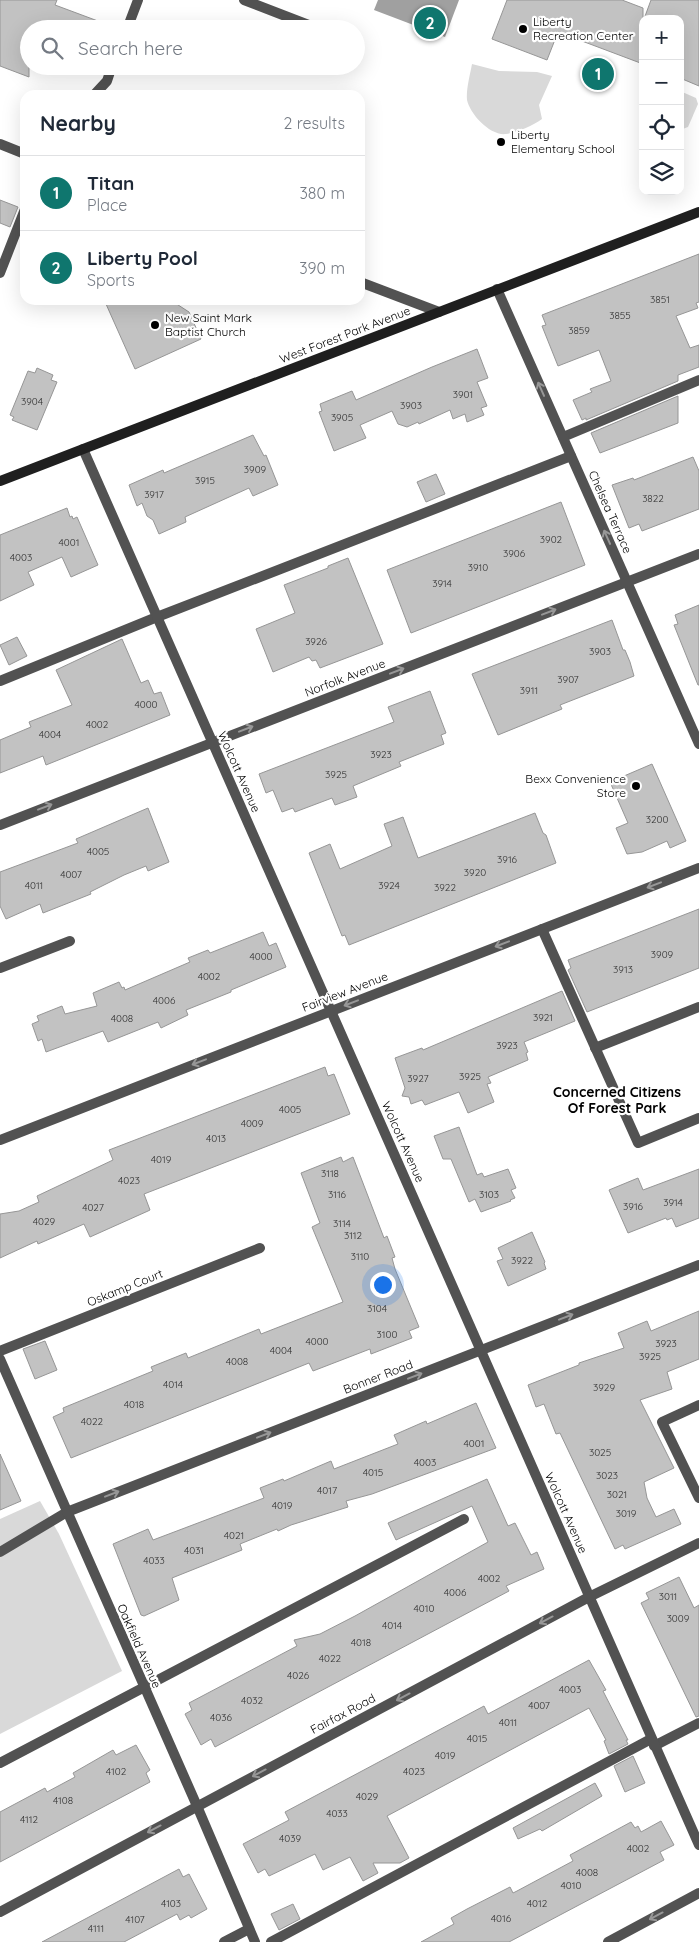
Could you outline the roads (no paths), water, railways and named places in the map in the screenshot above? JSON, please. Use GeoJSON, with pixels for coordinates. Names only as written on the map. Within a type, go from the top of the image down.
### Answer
{"type":"FeatureCollection","features":[{"type":"Feature","properties":{"kind":"main road","name":"West Forest Park Avenue"},"geometry":{"type":"LineString","coordinates":[[0,481],[699,212]]}},
{"type":"Feature","properties":{"kind":"street"},"geometry":{"type":"LineString","coordinates":[[130,20],[138,0]]}},
{"type":"Feature","properties":{"kind":"street"},"geometry":{"type":"LineString","coordinates":[[244,0],[296,20]]}},
{"type":"Feature","properties":{"kind":"street"},"geometry":{"type":"LineString","coordinates":[[99,90],[107,81],[109,75]]}},
{"type":"Feature","properties":{"kind":"street"},"geometry":{"type":"LineString","coordinates":[[0,144],[20,152]]}},
{"type":"Feature","properties":{"kind":"street"},"geometry":{"type":"LineString","coordinates":[[0,273],[20,222]]}},
{"type":"Feature","properties":{"kind":"street"},"geometry":{"type":"LineString","coordinates":[[365,284],[439,312]]}},
{"type":"Feature","properties":{"kind":"street","name":"Chelsea Terrace"},"geometry":{"type":"LineString","coordinates":[[497,289],[627,582],[696,727],[699,744]]}},
{"type":"Feature","properties":{"kind":"street"},"geometry":{"type":"LineString","coordinates":[[562,437],[699,380]]}},
{"type":"Feature","properties":{"kind":"street","name":"Wolcott Avenue"},"geometry":{"type":"LineString","coordinates":[[83,449],[699,1845]]}},
{"type":"Feature","properties":{"kind":"street"},"geometry":{"type":"LineString","coordinates":[[0,682],[157,617],[572,456]]}},
{"type":"Feature","properties":{"kind":"street","name":"Norfolk Avenue"},"geometry":{"type":"LineString","coordinates":[[0,825],[699,554]]}},
{"type":"Feature","properties":{"kind":"street","name":"Fairview Avenue"},"geometry":{"type":"LineString","coordinates":[[0,1140],[699,868]]}},
{"type":"Feature","properties":{"kind":"street"},"geometry":{"type":"LineString","coordinates":[[542,929],[638,1143],[699,1118]]}},
{"type":"Feature","properties":{"kind":"street"},"geometry":{"type":"LineString","coordinates":[[0,968],[70,941]]}},
{"type":"Feature","properties":{"kind":"street"},"geometry":{"type":"LineString","coordinates":[[596,1048],[699,1007]]}},
{"type":"Feature","properties":{"kind":"street","name":"Oskamp Court"},"geometry":{"type":"LineString","coordinates":[[0,1352],[260,1248]]}},
{"type":"Feature","properties":{"kind":"street","name":"Bonner Road"},"geometry":{"type":"LineString","coordinates":[[0,1552],[67,1512],[699,1265]]}},
{"type":"Feature","properties":{"kind":"street","name":"Oakfield Avenue"},"geometry":{"type":"LineString","coordinates":[[0,1360],[255,1942]]}},
{"type":"Feature","properties":{"kind":"street"},"geometry":{"type":"LineString","coordinates":[[699,1405],[662,1422],[699,1498]]}},
{"type":"Feature","properties":{"kind":"street"},"geometry":{"type":"LineString","coordinates":[[0,1762],[464,1519]]}},
{"type":"Feature","properties":{"kind":"street","name":"Fairfax Road"},"geometry":{"type":"LineString","coordinates":[[0,1912],[589,1597],[699,1543]]}},
{"type":"Feature","properties":{"kind":"street"},"geometry":{"type":"LineString","coordinates":[[271,1942],[652,1742],[699,1723]]}},
{"type":"Feature","properties":{"kind":"street"},"geometry":{"type":"LineString","coordinates":[[608,1942],[699,1892]]}},
{"type":"Feature","properties":{"kind":"street"},"geometry":{"type":"LineString","coordinates":[[224,1942],[249,1929]]}},
{"type":"Feature","properties":{"kind":"place","name":"Liberty Pool"},"geometry":{"type":"Point","coordinates":[430,23]}},
{"type":"Feature","properties":{"kind":"place","name":"Liberty Recreation Center"},"geometry":{"type":"Point","coordinates":[523,29]}},
{"type":"Feature","properties":{"kind":"place","name":"Titan"},"geometry":{"type":"Point","coordinates":[598,74]}},
{"type":"Feature","properties":{"kind":"place","name":"Liberty Elementary School"},"geometry":{"type":"Point","coordinates":[501,142]}},
{"type":"Feature","properties":{"kind":"place","name":"New Saint Mark Baptist Church"},"geometry":{"type":"Point","coordinates":[155,325]}},
{"type":"Feature","properties":{"kind":"place","name":"Bexx Convenience Store"},"geometry":{"type":"Point","coordinates":[636,786]}},
{"type":"Feature","properties":{"kind":"district","name":"Concerned Citizens Of Forest Park"},"geometry":{"type":"Point","coordinates":[617,1100]}}]}
